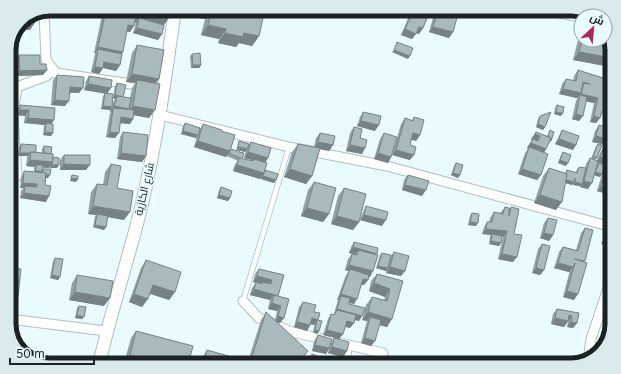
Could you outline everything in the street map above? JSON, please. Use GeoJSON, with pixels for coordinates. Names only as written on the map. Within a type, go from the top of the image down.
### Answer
{"type":"FeatureCollection","features":[{"type":"Feature","properties":{"kind":"street","name":"شارع الكازية"},"geometry":{"type":"LineString","coordinates":[[100,358],[106,331],[142,204],[160,115],[174,16]]}},
{"type":"Feature","properties":{"kind":"street"},"geometry":{"type":"LineString","coordinates":[[44,17],[46,60],[56,73],[164,89]]}},
{"type":"Feature","properties":{"kind":"street"},"geometry":{"type":"LineString","coordinates":[[16,94],[17,87],[46,76],[54,71]]}},
{"type":"Feature","properties":{"kind":"street"},"geometry":{"type":"LineString","coordinates":[[160,115],[289,147],[388,166],[605,225]]}},
{"type":"Feature","properties":{"kind":"street"},"geometry":{"type":"LineString","coordinates":[[16,161],[17,176]]}},
{"type":"Feature","properties":{"kind":"street"},"geometry":{"type":"LineString","coordinates":[[589,352],[591,339],[605,296]]}},
{"type":"Feature","properties":{"kind":"street"},"geometry":{"type":"LineString","coordinates":[[243,301],[259,318],[292,332],[383,353]]}},
{"type":"Feature","properties":{"kind":"street"},"geometry":{"type":"LineString","coordinates":[[601,308],[605,309]]}},
{"type":"Feature","properties":{"kind":"street"},"geometry":{"type":"LineString","coordinates":[[16,320],[106,331]]}},
{"type":"Feature","properties":{"kind":"street"},"geometry":{"type":"LineString","coordinates":[[345,358],[348,345]]}},
{"type":"Feature","properties":{"kind":"lane"},"geometry":{"type":"LineString","coordinates":[[243,301],[289,147]]}},
{"type":"Feature","properties":{"kind":"building"},"geometry":{"type":"Polygon","coordinates":[[[105,16],[136,16],[134,26],[128,25],[123,52],[98,47],[105,16]]]}},
{"type":"Feature","properties":{"kind":"building"},"geometry":{"type":"Polygon","coordinates":[[[154,16],[169,16],[169,18],[154,16]]]}},
{"type":"Feature","properties":{"kind":"building"},"geometry":{"type":"Polygon","coordinates":[[[210,16],[263,16],[259,36],[244,33],[243,37],[225,33],[226,29],[208,25],[210,16]]]}},
{"type":"Feature","properties":{"kind":"building"},"geometry":{"type":"Polygon","coordinates":[[[411,16],[428,16],[423,28],[419,27],[416,34],[405,29],[411,16]]]}},
{"type":"Feature","properties":{"kind":"building"},"geometry":{"type":"Polygon","coordinates":[[[436,16],[457,16],[453,32],[433,27],[436,16]]]}},
{"type":"Feature","properties":{"kind":"building"},"geometry":{"type":"Polygon","coordinates":[[[139,18],[164,25],[162,34],[137,28],[139,18]]]}},
{"type":"Feature","properties":{"kind":"building"},"geometry":{"type":"Polygon","coordinates":[[[34,20],[34,24],[28,24],[34,20]]]}},
{"type":"Feature","properties":{"kind":"building"},"geometry":{"type":"Polygon","coordinates":[[[397,42],[413,48],[410,56],[394,50],[397,42]]]}},
{"type":"Feature","properties":{"kind":"building"},"geometry":{"type":"Polygon","coordinates":[[[137,45],[164,50],[159,79],[132,74],[137,45]]]}},
{"type":"Feature","properties":{"kind":"building"},"geometry":{"type":"Polygon","coordinates":[[[580,48],[605,48],[605,57],[579,52],[580,48]]]}},
{"type":"Feature","properties":{"kind":"building"},"geometry":{"type":"Polygon","coordinates":[[[98,49],[122,54],[120,65],[104,62],[103,68],[95,67],[98,49]]]}},
{"type":"Feature","properties":{"kind":"building"},"geometry":{"type":"Polygon","coordinates":[[[200,53],[201,65],[193,65],[192,54],[200,53]]]}},
{"type":"Feature","properties":{"kind":"building"},"geometry":{"type":"Polygon","coordinates":[[[19,55],[40,55],[40,64],[46,64],[47,70],[20,71],[19,55]]]}},
{"type":"Feature","properties":{"kind":"building"},"geometry":{"type":"Polygon","coordinates":[[[578,70],[605,79],[605,108],[604,112],[602,111],[600,118],[594,116],[598,98],[581,94],[584,83],[590,84],[583,82],[581,93],[563,89],[566,79],[576,81],[578,70]]]}},
{"type":"Feature","properties":{"kind":"building"},"geometry":{"type":"Polygon","coordinates":[[[57,75],[84,77],[83,88],[70,87],[69,101],[55,100],[57,75]]]}},
{"type":"Feature","properties":{"kind":"building"},"geometry":{"type":"Polygon","coordinates":[[[89,76],[112,80],[111,88],[88,84],[89,76]]]}},
{"type":"Feature","properties":{"kind":"building"},"geometry":{"type":"Polygon","coordinates":[[[137,80],[160,84],[155,110],[133,106],[137,80]]]}},
{"type":"Feature","properties":{"kind":"building"},"geometry":{"type":"Polygon","coordinates":[[[117,83],[126,85],[123,97],[115,95],[117,83]]]}},
{"type":"Feature","properties":{"kind":"building"},"geometry":{"type":"Polygon","coordinates":[[[105,93],[113,94],[112,107],[103,106],[105,93]]]}},
{"type":"Feature","properties":{"kind":"building"},"geometry":{"type":"Polygon","coordinates":[[[580,95],[587,97],[583,116],[576,114],[580,95]]]}},
{"type":"Feature","properties":{"kind":"building"},"geometry":{"type":"Polygon","coordinates":[[[117,96],[131,98],[129,109],[114,106],[117,96]]]}},
{"type":"Feature","properties":{"kind":"building"},"geometry":{"type":"Polygon","coordinates":[[[20,105],[55,108],[54,120],[28,118],[29,110],[20,110],[20,105]]]}},
{"type":"Feature","properties":{"kind":"building"},"geometry":{"type":"Polygon","coordinates":[[[557,105],[564,107],[563,113],[556,112],[557,105]]]}},
{"type":"Feature","properties":{"kind":"building"},"geometry":{"type":"Polygon","coordinates":[[[113,108],[134,110],[133,119],[121,117],[119,133],[110,132],[113,108]]]}},
{"type":"Feature","properties":{"kind":"building"},"geometry":{"type":"Polygon","coordinates":[[[363,112],[381,116],[379,125],[361,121],[363,112]]]}},
{"type":"Feature","properties":{"kind":"building"},"geometry":{"type":"Polygon","coordinates":[[[551,112],[545,127],[538,124],[540,116],[551,112]]]}},
{"type":"Feature","properties":{"kind":"building"},"geometry":{"type":"Polygon","coordinates":[[[414,117],[424,120],[420,135],[413,133],[410,145],[416,147],[414,155],[396,150],[405,118],[413,121],[414,117]]]}},
{"type":"Feature","properties":{"kind":"building"},"geometry":{"type":"Polygon","coordinates":[[[46,123],[53,124],[53,133],[45,132],[46,123]]]}},
{"type":"Feature","properties":{"kind":"building"},"geometry":{"type":"Polygon","coordinates":[[[185,123],[200,128],[198,135],[183,131],[185,123]]]}},
{"type":"Feature","properties":{"kind":"building"},"geometry":{"type":"Polygon","coordinates":[[[203,124],[235,135],[230,151],[198,141],[203,124]]]}},
{"type":"Feature","properties":{"kind":"building"},"geometry":{"type":"Polygon","coordinates":[[[599,125],[605,127],[605,138],[596,136],[599,125]]]}},
{"type":"Feature","properties":{"kind":"building"},"geometry":{"type":"Polygon","coordinates":[[[354,127],[362,129],[360,138],[367,140],[365,148],[350,145],[354,127]]]}},
{"type":"Feature","properties":{"kind":"building"},"geometry":{"type":"Polygon","coordinates":[[[550,130],[554,132],[551,141],[551,138],[548,136],[550,130]]]}},
{"type":"Feature","properties":{"kind":"building"},"geometry":{"type":"Polygon","coordinates":[[[562,130],[579,136],[576,145],[559,139],[562,130]]]}},
{"type":"Feature","properties":{"kind":"building"},"geometry":{"type":"Polygon","coordinates":[[[123,132],[148,135],[146,156],[121,153],[123,132]]]}},
{"type":"Feature","properties":{"kind":"building"},"geometry":{"type":"Polygon","coordinates":[[[536,132],[551,138],[546,149],[531,143],[533,139],[538,141],[540,136],[535,134],[536,132]]]}},
{"type":"Feature","properties":{"kind":"building"},"geometry":{"type":"Polygon","coordinates":[[[320,133],[335,136],[333,145],[318,142],[320,133]]]}},
{"type":"Feature","properties":{"kind":"building"},"geometry":{"type":"Polygon","coordinates":[[[384,133],[397,137],[391,157],[378,153],[384,133]]]}},
{"type":"Feature","properties":{"kind":"building"},"geometry":{"type":"Polygon","coordinates":[[[239,141],[249,144],[247,149],[238,147],[239,141]]]}},
{"type":"Feature","properties":{"kind":"building"},"geometry":{"type":"Polygon","coordinates":[[[251,142],[271,148],[268,158],[248,152],[251,142]]]}},
{"type":"Feature","properties":{"kind":"building"},"geometry":{"type":"Polygon","coordinates":[[[21,144],[36,145],[36,152],[20,153],[21,144]]]}},
{"type":"Feature","properties":{"kind":"building"},"geometry":{"type":"Polygon","coordinates":[[[298,144],[320,148],[312,176],[290,169],[298,144]]]}},
{"type":"Feature","properties":{"kind":"building"},"geometry":{"type":"Polygon","coordinates":[[[598,144],[602,145],[597,158],[593,156],[598,144]]]}},
{"type":"Feature","properties":{"kind":"building"},"geometry":{"type":"Polygon","coordinates":[[[605,145],[605,158],[600,157],[605,145]]]}},
{"type":"Feature","properties":{"kind":"building"},"geometry":{"type":"Polygon","coordinates":[[[44,146],[52,147],[51,154],[44,153],[44,146]]]}},
{"type":"Feature","properties":{"kind":"building"},"geometry":{"type":"Polygon","coordinates":[[[529,147],[548,154],[541,175],[522,169],[529,147]]]}},
{"type":"Feature","properties":{"kind":"building"},"geometry":{"type":"Polygon","coordinates":[[[238,148],[240,148],[239,152],[244,153],[242,159],[229,153],[231,149],[237,151],[238,148]]]}},
{"type":"Feature","properties":{"kind":"building"},"geometry":{"type":"Polygon","coordinates":[[[31,152],[53,154],[53,162],[30,160],[31,152]]]}},
{"type":"Feature","properties":{"kind":"building"},"geometry":{"type":"Polygon","coordinates":[[[563,152],[571,155],[568,163],[560,160],[563,152]]]}},
{"type":"Feature","properties":{"kind":"building"},"geometry":{"type":"Polygon","coordinates":[[[64,155],[90,155],[90,165],[64,164],[64,155]]]}},
{"type":"Feature","properties":{"kind":"building"},"geometry":{"type":"Polygon","coordinates":[[[53,157],[59,158],[59,165],[52,165],[53,157]]]}},
{"type":"Feature","properties":{"kind":"building"},"geometry":{"type":"Polygon","coordinates":[[[239,158],[253,161],[254,159],[267,163],[264,173],[237,165],[239,158]]]}},
{"type":"Feature","properties":{"kind":"building"},"geometry":{"type":"Polygon","coordinates":[[[590,158],[598,161],[592,183],[584,181],[590,158]]]}},
{"type":"Feature","properties":{"kind":"building"},"geometry":{"type":"Polygon","coordinates":[[[456,163],[463,165],[460,175],[453,173],[456,163]]]}},
{"type":"Feature","properties":{"kind":"building"},"geometry":{"type":"Polygon","coordinates":[[[599,163],[605,165],[602,174],[595,172],[599,163]]]}},
{"type":"Feature","properties":{"kind":"building"},"geometry":{"type":"Polygon","coordinates":[[[111,164],[121,166],[117,188],[133,191],[130,212],[93,206],[97,184],[107,185],[111,164]]]}},
{"type":"Feature","properties":{"kind":"building"},"geometry":{"type":"Polygon","coordinates":[[[36,165],[43,165],[42,171],[36,171],[36,165]]]}},
{"type":"Feature","properties":{"kind":"building"},"geometry":{"type":"Polygon","coordinates":[[[579,167],[586,168],[582,184],[575,182],[575,178],[574,182],[566,180],[567,170],[577,173],[579,167]]]}},
{"type":"Feature","properties":{"kind":"building"},"geometry":{"type":"Polygon","coordinates":[[[549,168],[567,174],[562,202],[540,195],[549,168]]]}},
{"type":"Feature","properties":{"kind":"building"},"geometry":{"type":"Polygon","coordinates":[[[43,169],[51,169],[50,175],[43,173],[43,169]]]}},
{"type":"Feature","properties":{"kind":"building"},"geometry":{"type":"Polygon","coordinates":[[[265,170],[278,174],[276,180],[263,176],[265,170]]]}},
{"type":"Feature","properties":{"kind":"building"},"geometry":{"type":"Polygon","coordinates":[[[24,171],[46,173],[45,185],[51,186],[49,196],[24,193],[25,186],[37,187],[37,184],[23,183],[24,171]]]}},
{"type":"Feature","properties":{"kind":"building"},"geometry":{"type":"Polygon","coordinates":[[[605,173],[605,187],[601,186],[605,173]]]}},
{"type":"Feature","properties":{"kind":"building"},"geometry":{"type":"Polygon","coordinates":[[[72,175],[78,176],[78,179],[71,178],[72,175]]]}},
{"type":"Feature","properties":{"kind":"building"},"geometry":{"type":"Polygon","coordinates":[[[408,175],[429,181],[426,190],[405,185],[408,175]]]}},
{"type":"Feature","properties":{"kind":"building"},"geometry":{"type":"Polygon","coordinates":[[[314,182],[336,188],[329,214],[307,208],[314,182]]]}},
{"type":"Feature","properties":{"kind":"building"},"geometry":{"type":"Polygon","coordinates":[[[221,187],[232,191],[230,198],[219,195],[221,187]]]}},
{"type":"Feature","properties":{"kind":"building"},"geometry":{"type":"Polygon","coordinates":[[[344,188],[366,194],[359,222],[337,216],[344,188]]]}},
{"type":"Feature","properties":{"kind":"building"},"geometry":{"type":"Polygon","coordinates":[[[366,206],[388,212],[386,220],[364,215],[366,206]]]}},
{"type":"Feature","properties":{"kind":"building"},"geometry":{"type":"Polygon","coordinates":[[[505,207],[509,208],[509,216],[511,207],[519,209],[514,234],[522,235],[517,257],[502,254],[507,231],[486,229],[487,222],[492,222],[494,212],[503,214],[505,207]]]}},
{"type":"Feature","properties":{"kind":"building"},"geometry":{"type":"Polygon","coordinates":[[[472,213],[479,214],[478,223],[470,222],[472,213]]]}},
{"type":"Feature","properties":{"kind":"building"},"geometry":{"type":"Polygon","coordinates":[[[97,214],[108,216],[106,227],[95,225],[97,214]]]}},
{"type":"Feature","properties":{"kind":"building"},"geometry":{"type":"Polygon","coordinates":[[[548,218],[557,220],[553,235],[544,233],[548,218]]]}},
{"type":"Feature","properties":{"kind":"building"},"geometry":{"type":"Polygon","coordinates":[[[585,228],[593,230],[585,261],[575,259],[587,263],[578,294],[567,291],[575,263],[573,267],[558,263],[563,247],[578,251],[585,228]]]}},
{"type":"Feature","properties":{"kind":"building"},"geometry":{"type":"Polygon","coordinates":[[[492,234],[502,236],[501,243],[491,241],[492,234]]]}},
{"type":"Feature","properties":{"kind":"building"},"geometry":{"type":"Polygon","coordinates":[[[354,242],[378,248],[377,254],[353,247],[354,242]]]}},
{"type":"Feature","properties":{"kind":"building"},"geometry":{"type":"Polygon","coordinates":[[[542,244],[550,246],[544,270],[536,268],[542,244]]]}},
{"type":"Feature","properties":{"kind":"building"},"geometry":{"type":"Polygon","coordinates":[[[358,250],[378,255],[373,271],[349,265],[352,254],[357,255],[358,250]]]}},
{"type":"Feature","properties":{"kind":"building"},"geometry":{"type":"Polygon","coordinates":[[[394,252],[409,256],[405,271],[390,267],[394,252]]]}},
{"type":"Feature","properties":{"kind":"building"},"geometry":{"type":"Polygon","coordinates":[[[382,253],[391,255],[388,268],[378,266],[382,253]]]}},
{"type":"Feature","properties":{"kind":"building"},"geometry":{"type":"Polygon","coordinates":[[[55,258],[63,259],[60,277],[52,275],[55,258]]]}},
{"type":"Feature","properties":{"kind":"building"},"geometry":{"type":"Polygon","coordinates":[[[146,260],[181,272],[175,292],[153,285],[148,299],[134,294],[146,260]]]}},
{"type":"Feature","properties":{"kind":"building"},"geometry":{"type":"Polygon","coordinates":[[[16,269],[21,269],[18,297],[16,297],[16,269]]]}},
{"type":"Feature","properties":{"kind":"building"},"geometry":{"type":"Polygon","coordinates":[[[259,269],[284,275],[278,296],[254,289],[256,282],[271,284],[272,280],[257,276],[259,269]]]}},
{"type":"Feature","properties":{"kind":"building"},"geometry":{"type":"Polygon","coordinates":[[[350,269],[369,275],[368,280],[363,279],[357,299],[341,294],[350,269]]]}},
{"type":"Feature","properties":{"kind":"building"},"geometry":{"type":"Polygon","coordinates":[[[377,274],[403,281],[392,319],[368,312],[372,297],[387,301],[390,289],[374,283],[377,274]]]}},
{"type":"Feature","properties":{"kind":"building"},"geometry":{"type":"Polygon","coordinates":[[[77,275],[113,281],[110,298],[75,292],[77,275]]]}},
{"type":"Feature","properties":{"kind":"building"},"geometry":{"type":"Polygon","coordinates":[[[274,295],[289,299],[284,318],[278,316],[281,306],[272,303],[274,295]]]}},
{"type":"Feature","properties":{"kind":"building"},"geometry":{"type":"Polygon","coordinates":[[[341,296],[350,298],[349,304],[365,308],[362,316],[337,309],[341,296]]]}},
{"type":"Feature","properties":{"kind":"building"},"geometry":{"type":"Polygon","coordinates":[[[303,302],[316,305],[314,312],[320,313],[318,320],[312,318],[310,325],[297,322],[303,302]]]}},
{"type":"Feature","properties":{"kind":"building"},"geometry":{"type":"Polygon","coordinates":[[[79,306],[86,307],[84,317],[77,315],[79,306]]]}},
{"type":"Feature","properties":{"kind":"building"},"geometry":{"type":"Polygon","coordinates":[[[557,309],[579,313],[577,323],[571,322],[572,316],[569,315],[568,321],[555,318],[557,309]]]}},
{"type":"Feature","properties":{"kind":"building"},"geometry":{"type":"Polygon","coordinates":[[[337,310],[356,315],[354,323],[347,321],[343,334],[327,330],[331,314],[334,315],[337,310]]]}},
{"type":"Feature","properties":{"kind":"building"},"geometry":{"type":"Polygon","coordinates":[[[266,312],[308,351],[302,358],[252,357],[266,312]]]}},
{"type":"Feature","properties":{"kind":"building"},"geometry":{"type":"Polygon","coordinates":[[[370,317],[381,320],[375,341],[365,338],[370,317]]]}},
{"type":"Feature","properties":{"kind":"building"},"geometry":{"type":"Polygon","coordinates":[[[317,320],[322,321],[319,331],[315,330],[317,320]]]}},
{"type":"Feature","properties":{"kind":"building"},"geometry":{"type":"Polygon","coordinates":[[[136,331],[193,346],[190,358],[141,358],[130,355],[136,331]]]}},
{"type":"Feature","properties":{"kind":"building"},"geometry":{"type":"Polygon","coordinates":[[[318,335],[332,339],[329,348],[315,345],[318,335]]]}},
{"type":"Feature","properties":{"kind":"building"},"geometry":{"type":"Polygon","coordinates":[[[334,338],[349,342],[347,351],[332,347],[334,338]]]}},
{"type":"Feature","properties":{"kind":"building"},"geometry":{"type":"Polygon","coordinates":[[[207,350],[235,358],[205,358],[207,350]]]}},
{"type":"Feature","properties":{"kind":"building"},"geometry":{"type":"Polygon","coordinates":[[[312,354],[317,356],[317,358],[311,358],[312,354]]]}}]}
